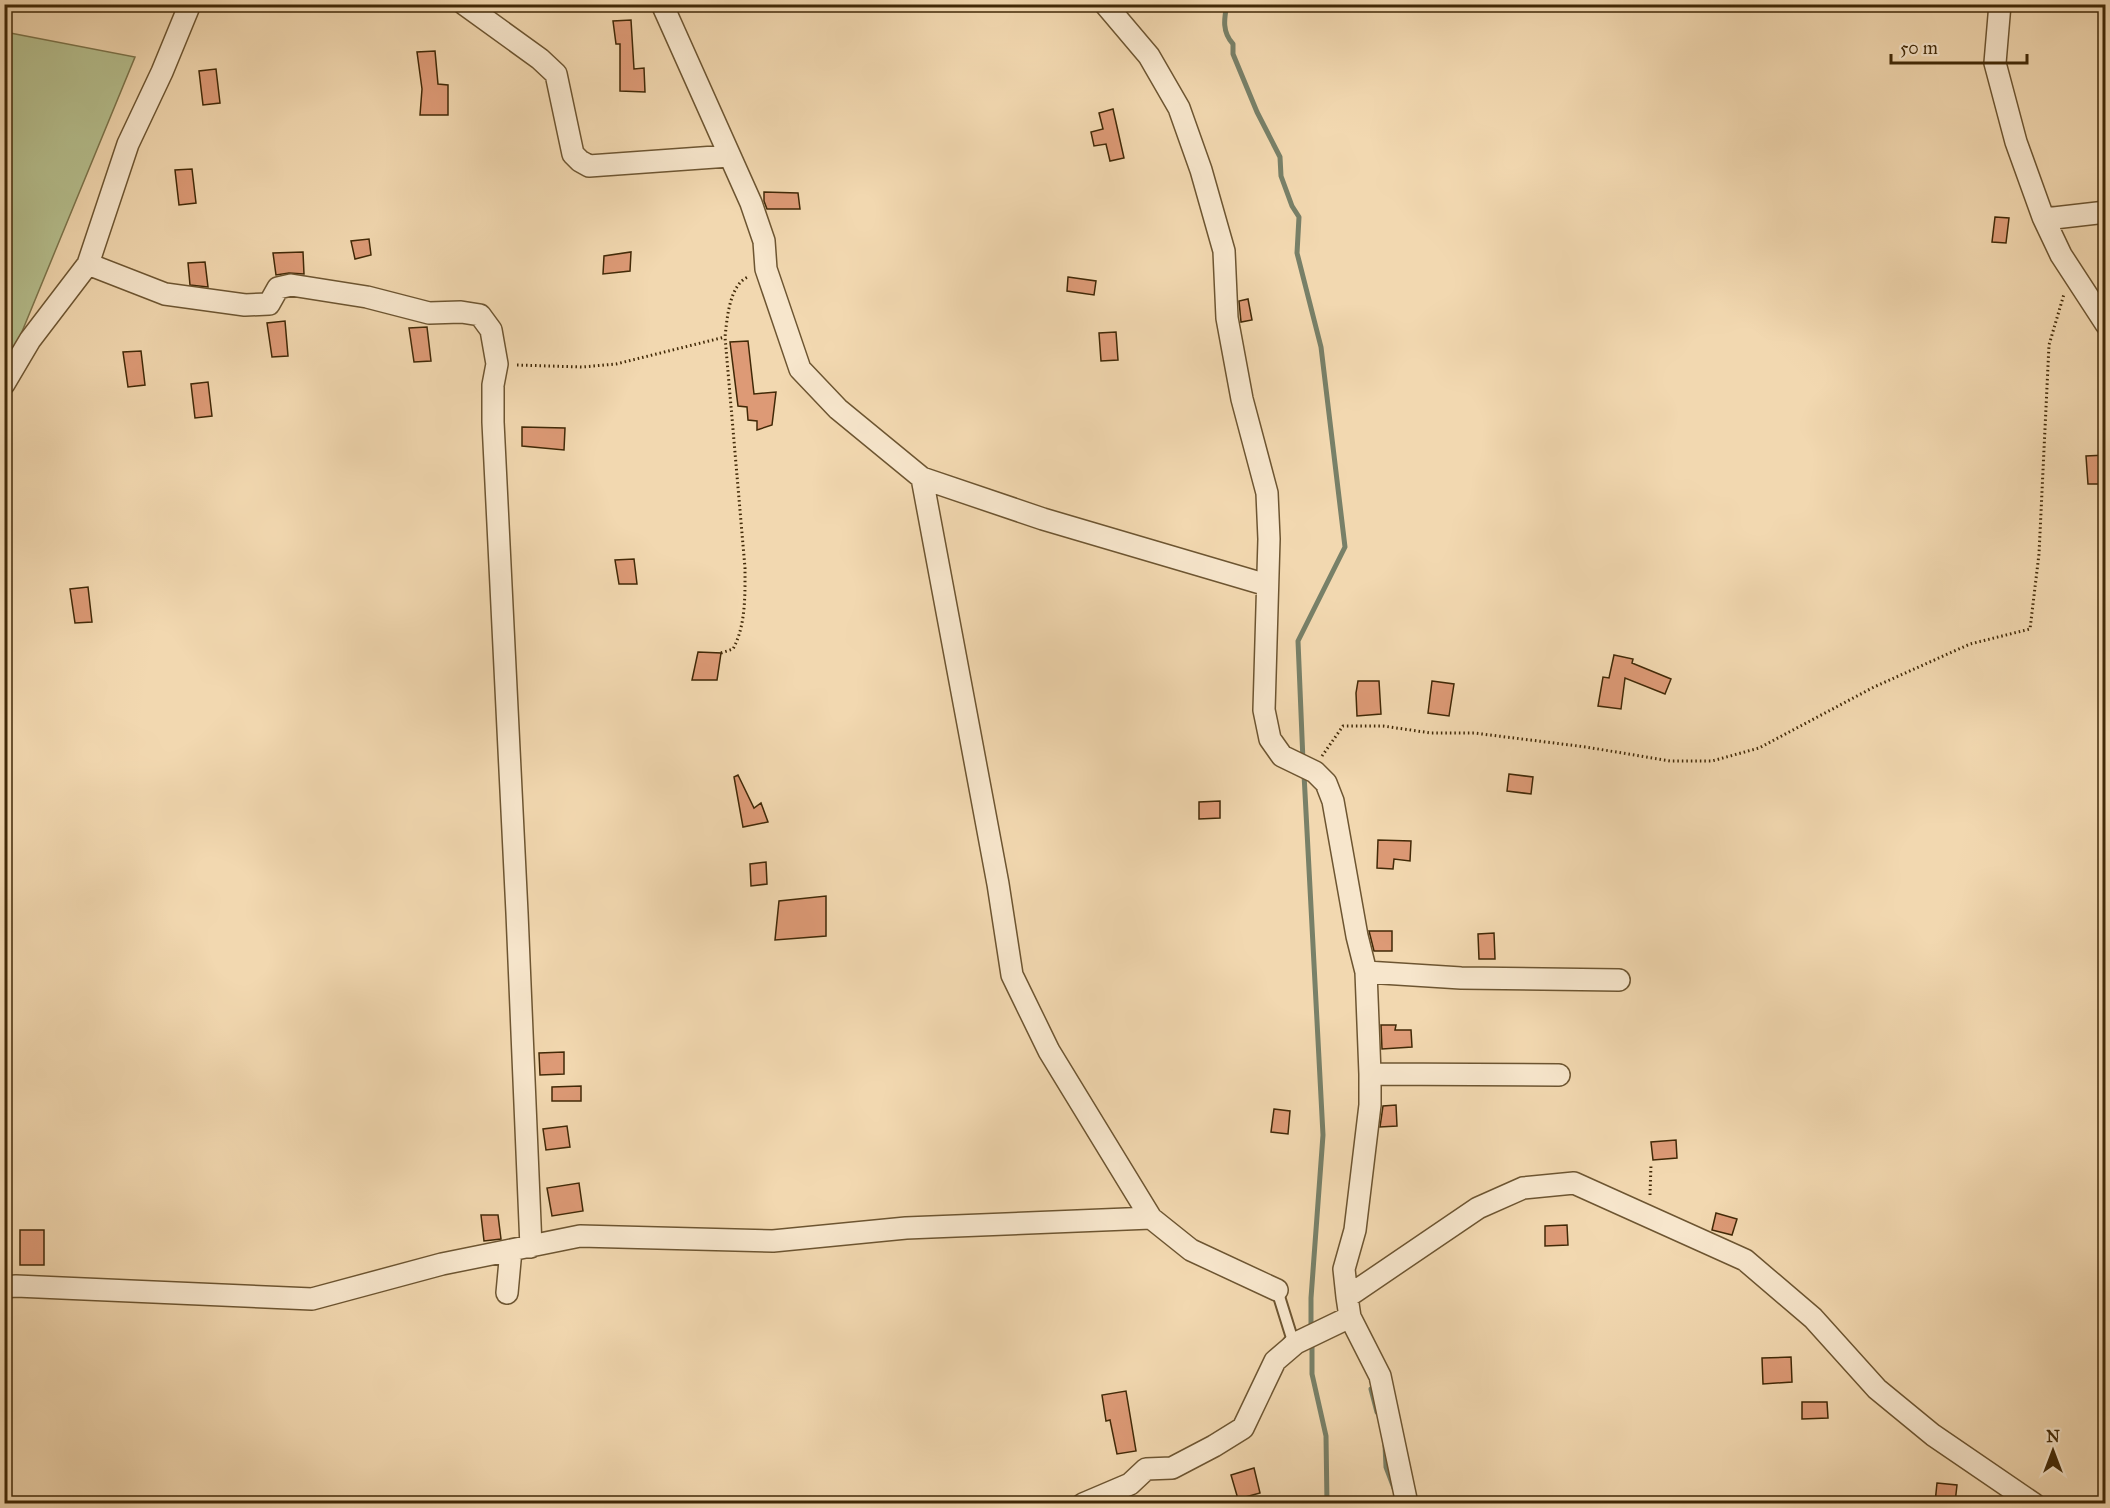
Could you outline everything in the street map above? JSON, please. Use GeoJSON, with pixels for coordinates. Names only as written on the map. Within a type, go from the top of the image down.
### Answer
{"type":"FeatureCollection","features":[{"type":"Feature","properties":{"kind":"street"},"geometry":{"type":"LineString","coordinates":[[4,384],[30,340],[88,264],[128,144],[162,72],[190,4]]}},
{"type":"Feature","properties":{"kind":"street"},"geometry":{"type":"LineString","coordinates":[[464,4],[540,59],[556,74],[573,154],[580,161],[589,165],[729,156]]}},
{"type":"Feature","properties":{"kind":"street"},"geometry":{"type":"LineString","coordinates":[[662,4],[754,212],[764,241],[766,269],[800,369],[837,410],[922,478],[1043,519],[1267,585]]}},
{"type":"Feature","properties":{"kind":"street"},"geometry":{"type":"LineString","coordinates":[[1105,4],[1149,56],[1179,108],[1201,170],[1224,251],[1227,318],[1242,399],[1267,493],[1269,539],[1264,710],[1270,739],[1282,756],[1306,766],[1326,783],[1334,801],[1357,936],[1366,972],[1370,1105],[1356,1219],[1344,1269],[1348,1307],[1380,1376],[1407,1503]]}},
{"type":"Feature","properties":{"kind":"street"},"geometry":{"type":"LineString","coordinates":[[2000,4],[1995,63],[2016,142],[2043,217],[2070,272],[2106,324]]}},
{"type":"Feature","properties":{"kind":"street"},"geometry":{"type":"LineString","coordinates":[[2043,217],[2054,218],[2106,212]]}},
{"type":"Feature","properties":{"kind":"street"},"geometry":{"type":"LineString","coordinates":[[88,264],[165,294],[244,305],[269,304],[278,288],[291,285],[368,297],[429,313],[461,312],[480,315],[491,330],[497,364],[493,422],[517,913],[521,1249],[507,1293]]}},
{"type":"Feature","properties":{"kind":"street"},"geometry":{"type":"LineString","coordinates":[[922,478],[998,884],[1012,975],[1049,1051],[1150,1218],[1191,1250],[1277,1290]]}},
{"type":"Feature","properties":{"kind":"street"},"geometry":{"type":"LineString","coordinates":[[1366,972],[1461,978],[1619,980]]}},
{"type":"Feature","properties":{"kind":"street"},"geometry":{"type":"LineString","coordinates":[[1370,1074],[1560,1075]]}},
{"type":"Feature","properties":{"kind":"street"},"geometry":{"type":"LineString","coordinates":[[1083,1503],[1130,1484],[1146,1469],[1172,1468],[1243,1428],[1275,1361],[1478,1208],[1523,1188],[1574,1183],[1745,1260],[1813,1318],[1877,1389],[1933,1435],[2034,1503]]}},
{"type":"Feature","properties":{"kind":"street"},"geometry":{"type":"LineString","coordinates":[[4,1287],[312,1299],[442,1264],[580,1236],[773,1241],[906,1228],[1150,1218]]}},
{"type":"Feature","properties":{"kind":"lane"},"geometry":{"type":"LineString","coordinates":[[1275,1361],[1292,1338],[1277,1290]]}},
{"type":"Feature","properties":{"kind":"path"},"geometry":{"type":"LineString","coordinates":[[721,653],[733,649],[740,637],[744,607],[745,568],[725,337],[730,302],[743,279],[766,269]]}},
{"type":"Feature","properties":{"kind":"path"},"geometry":{"type":"LineString","coordinates":[[1306,766],[1343,726],[1383,726],[1431,733],[1474,733],[1586,747],[1670,761],[1712,761],[1759,748],[1874,687],[1970,644],[2030,629],[2039,554],[2049,345],[2070,272]]}},
{"type":"Feature","properties":{"kind":"path"},"geometry":{"type":"LineString","coordinates":[[497,364],[582,367],[616,364],[725,337]]}},
{"type":"Feature","properties":{"kind":"path"},"geometry":{"type":"LineString","coordinates":[[1650,1218],[1651,1164]]}},
{"type":"Feature","properties":{"kind":"green space"},"geometry":{"type":"Polygon","coordinates":[[[5,32],[135,57],[5,373],[5,32]]]}},
{"type":"Feature","properties":{"kind":"building"},"geometry":{"type":"Polygon","coordinates":[[[631,20],[634,69],[644,68],[645,92],[620,91],[620,44],[616,44],[613,21],[631,20]]]}},
{"type":"Feature","properties":{"kind":"building"},"geometry":{"type":"Polygon","coordinates":[[[435,51],[438,84],[448,85],[448,115],[420,115],[422,89],[417,52],[435,51]]]}},
{"type":"Feature","properties":{"kind":"building"},"geometry":{"type":"Polygon","coordinates":[[[216,69],[220,103],[203,105],[199,71],[216,69]]]}},
{"type":"Feature","properties":{"kind":"building"},"geometry":{"type":"Polygon","coordinates":[[[1113,109],[1124,158],[1110,161],[1106,144],[1094,146],[1091,132],[1103,129],[1099,113],[1113,109]]]}},
{"type":"Feature","properties":{"kind":"building"},"geometry":{"type":"Polygon","coordinates":[[[192,169],[196,203],[179,205],[175,170],[192,169]]]}},
{"type":"Feature","properties":{"kind":"building"},"geometry":{"type":"Polygon","coordinates":[[[764,192],[798,193],[800,209],[767,209],[764,192]]]}},
{"type":"Feature","properties":{"kind":"building"},"geometry":{"type":"Polygon","coordinates":[[[1995,217],[2009,218],[2006,243],[1992,242],[1995,217]]]}},
{"type":"Feature","properties":{"kind":"building"},"geometry":{"type":"Polygon","coordinates":[[[369,239],[371,255],[355,259],[351,241],[369,239]]]}},
{"type":"Feature","properties":{"kind":"building"},"geometry":{"type":"Polygon","coordinates":[[[303,252],[304,274],[276,275],[273,253],[303,252]]]}},
{"type":"Feature","properties":{"kind":"building"},"geometry":{"type":"Polygon","coordinates":[[[631,252],[630,271],[603,274],[604,256],[631,252]]]}},
{"type":"Feature","properties":{"kind":"building"},"geometry":{"type":"Polygon","coordinates":[[[205,262],[208,287],[190,285],[188,263],[205,262]]]}},
{"type":"Feature","properties":{"kind":"building"},"geometry":{"type":"Polygon","coordinates":[[[1068,277],[1096,281],[1094,295],[1067,291],[1068,277]]]}},
{"type":"Feature","properties":{"kind":"building"},"geometry":{"type":"Polygon","coordinates":[[[1248,299],[1252,320],[1241,322],[1239,301],[1248,299]]]}},
{"type":"Feature","properties":{"kind":"building"},"geometry":{"type":"Polygon","coordinates":[[[285,321],[288,356],[272,357],[267,323],[285,321]]]}},
{"type":"Feature","properties":{"kind":"building"},"geometry":{"type":"Polygon","coordinates":[[[427,327],[431,361],[414,362],[409,328],[427,327]]]}},
{"type":"Feature","properties":{"kind":"building"},"geometry":{"type":"Polygon","coordinates":[[[1116,332],[1118,360],[1101,361],[1099,333],[1116,332]]]}},
{"type":"Feature","properties":{"kind":"building"},"geometry":{"type":"Polygon","coordinates":[[[748,341],[754,394],[776,392],[772,425],[757,430],[757,421],[748,420],[747,407],[738,406],[730,342],[748,341]]]}},
{"type":"Feature","properties":{"kind":"building"},"geometry":{"type":"Polygon","coordinates":[[[141,351],[145,385],[128,387],[123,352],[141,351]]]}},
{"type":"Feature","properties":{"kind":"building"},"geometry":{"type":"Polygon","coordinates":[[[208,382],[212,416],[195,418],[191,384],[208,382]]]}},
{"type":"Feature","properties":{"kind":"building"},"geometry":{"type":"Polygon","coordinates":[[[522,427],[565,428],[564,450],[522,446],[522,427]]]}},
{"type":"Feature","properties":{"kind":"building"},"geometry":{"type":"Polygon","coordinates":[[[2106,455],[2106,484],[2088,484],[2086,456],[2106,455]]]}},
{"type":"Feature","properties":{"kind":"building"},"geometry":{"type":"Polygon","coordinates":[[[634,559],[637,584],[619,584],[615,560],[634,559]]]}},
{"type":"Feature","properties":{"kind":"building"},"geometry":{"type":"Polygon","coordinates":[[[88,587],[92,622],[75,623],[70,589],[88,587]]]}},
{"type":"Feature","properties":{"kind":"building"},"geometry":{"type":"Polygon","coordinates":[[[698,652],[721,653],[717,680],[692,680],[698,652]]]}},
{"type":"Feature","properties":{"kind":"building"},"geometry":{"type":"Polygon","coordinates":[[[1614,655],[1633,659],[1632,663],[1671,679],[1665,694],[1625,678],[1621,709],[1598,706],[1603,677],[1609,678],[1614,655]]]}},
{"type":"Feature","properties":{"kind":"building"},"geometry":{"type":"Polygon","coordinates":[[[1358,681],[1379,681],[1381,714],[1357,716],[1358,681]]]}},
{"type":"Feature","properties":{"kind":"building"},"geometry":{"type":"Polygon","coordinates":[[[1432,681],[1454,684],[1449,716],[1428,713],[1432,681]]]}},
{"type":"Feature","properties":{"kind":"building"},"geometry":{"type":"Polygon","coordinates":[[[1509,774],[1533,777],[1531,794],[1507,791],[1509,774]]]}},
{"type":"Feature","properties":{"kind":"building"},"geometry":{"type":"Polygon","coordinates":[[[738,775],[754,808],[761,803],[768,822],[743,827],[734,777],[738,775]]]}},
{"type":"Feature","properties":{"kind":"building"},"geometry":{"type":"Polygon","coordinates":[[[1220,801],[1220,818],[1199,819],[1199,802],[1220,801]]]}},
{"type":"Feature","properties":{"kind":"building"},"geometry":{"type":"Polygon","coordinates":[[[1378,840],[1411,841],[1410,861],[1394,859],[1393,869],[1377,868],[1378,840]]]}},
{"type":"Feature","properties":{"kind":"building"},"geometry":{"type":"Polygon","coordinates":[[[766,862],[767,884],[751,886],[750,864],[766,862]]]}},
{"type":"Feature","properties":{"kind":"building"},"geometry":{"type":"Polygon","coordinates":[[[826,896],[826,936],[775,940],[779,901],[826,896]]]}},
{"type":"Feature","properties":{"kind":"building"},"geometry":{"type":"Polygon","coordinates":[[[1369,931],[1392,931],[1392,951],[1374,951],[1369,931]]]}},
{"type":"Feature","properties":{"kind":"building"},"geometry":{"type":"Polygon","coordinates":[[[1494,933],[1495,959],[1479,959],[1478,934],[1494,933]]]}},
{"type":"Feature","properties":{"kind":"building"},"geometry":{"type":"Polygon","coordinates":[[[1381,1025],[1396,1025],[1395,1030],[1411,1030],[1412,1047],[1382,1049],[1381,1025]]]}},
{"type":"Feature","properties":{"kind":"building"},"geometry":{"type":"Polygon","coordinates":[[[564,1052],[564,1074],[540,1075],[539,1053],[564,1052]]]}},
{"type":"Feature","properties":{"kind":"building"},"geometry":{"type":"Polygon","coordinates":[[[581,1086],[581,1101],[552,1101],[552,1087],[581,1086]]]}},
{"type":"Feature","properties":{"kind":"building"},"geometry":{"type":"Polygon","coordinates":[[[1396,1105],[1397,1126],[1380,1127],[1383,1106],[1396,1105]]]}},
{"type":"Feature","properties":{"kind":"building"},"geometry":{"type":"Polygon","coordinates":[[[1274,1109],[1290,1111],[1288,1134],[1271,1132],[1274,1109]]]}},
{"type":"Feature","properties":{"kind":"building"},"geometry":{"type":"Polygon","coordinates":[[[567,1126],[570,1147],[546,1150],[543,1129],[567,1126]]]}},
{"type":"Feature","properties":{"kind":"building"},"geometry":{"type":"Polygon","coordinates":[[[1676,1140],[1677,1158],[1653,1160],[1651,1142],[1676,1140]]]}},
{"type":"Feature","properties":{"kind":"building"},"geometry":{"type":"Polygon","coordinates":[[[579,1183],[583,1211],[552,1216],[547,1188],[579,1183]]]}},
{"type":"Feature","properties":{"kind":"building"},"geometry":{"type":"Polygon","coordinates":[[[1716,1213],[1737,1219],[1732,1235],[1712,1230],[1716,1213]]]}},
{"type":"Feature","properties":{"kind":"building"},"geometry":{"type":"Polygon","coordinates":[[[481,1215],[498,1215],[501,1239],[484,1241],[481,1215]]]}},
{"type":"Feature","properties":{"kind":"building"},"geometry":{"type":"Polygon","coordinates":[[[1567,1225],[1568,1245],[1545,1246],[1545,1226],[1567,1225]]]}},
{"type":"Feature","properties":{"kind":"building"},"geometry":{"type":"Polygon","coordinates":[[[20,1230],[44,1230],[44,1265],[20,1265],[20,1230]]]}},
{"type":"Feature","properties":{"kind":"building"},"geometry":{"type":"Polygon","coordinates":[[[1791,1357],[1792,1382],[1763,1384],[1762,1358],[1791,1357]]]}},
{"type":"Feature","properties":{"kind":"building"},"geometry":{"type":"Polygon","coordinates":[[[1126,1391],[1136,1451],[1117,1454],[1110,1420],[1106,1421],[1102,1395],[1126,1391]]]}},
{"type":"Feature","properties":{"kind":"building"},"geometry":{"type":"Polygon","coordinates":[[[1802,1402],[1827,1402],[1828,1418],[1802,1419],[1802,1402]]]}},
{"type":"Feature","properties":{"kind":"building"},"geometry":{"type":"Polygon","coordinates":[[[1254,1468],[1260,1493],[1238,1499],[1231,1475],[1254,1468]]]}},
{"type":"Feature","properties":{"kind":"building"},"geometry":{"type":"Polygon","coordinates":[[[1937,1483],[1957,1485],[1955,1503],[1935,1503],[1937,1483]]]}},
{"type":"Feature","properties":{"kind":"waterway"},"geometry":{"type":"LineString","coordinates":[[1227,4],[1225,25],[1227,35],[1233,44],[1233,54],[1257,112],[1280,157],[1281,176],[1292,206],[1299,217],[1297,253],[1321,347],[1345,547],[1298,641],[1303,761]]}},
{"type":"Feature","properties":{"kind":"waterway"},"geometry":{"type":"LineString","coordinates":[[1304,774],[1323,1135],[1311,1298],[1311,1330]]}},
{"type":"Feature","properties":{"kind":"waterway"},"geometry":{"type":"LineString","coordinates":[[1312,1343],[1312,1374],[1326,1436],[1327,1504]]}},
{"type":"Feature","properties":{"kind":"waterway"},"geometry":{"type":"LineString","coordinates":[[1371,1389],[1377,1412]]}},
{"type":"Feature","properties":{"kind":"waterway"},"geometry":{"type":"LineString","coordinates":[[1385,1445],[1386,1467],[1394,1488]]}}]}
